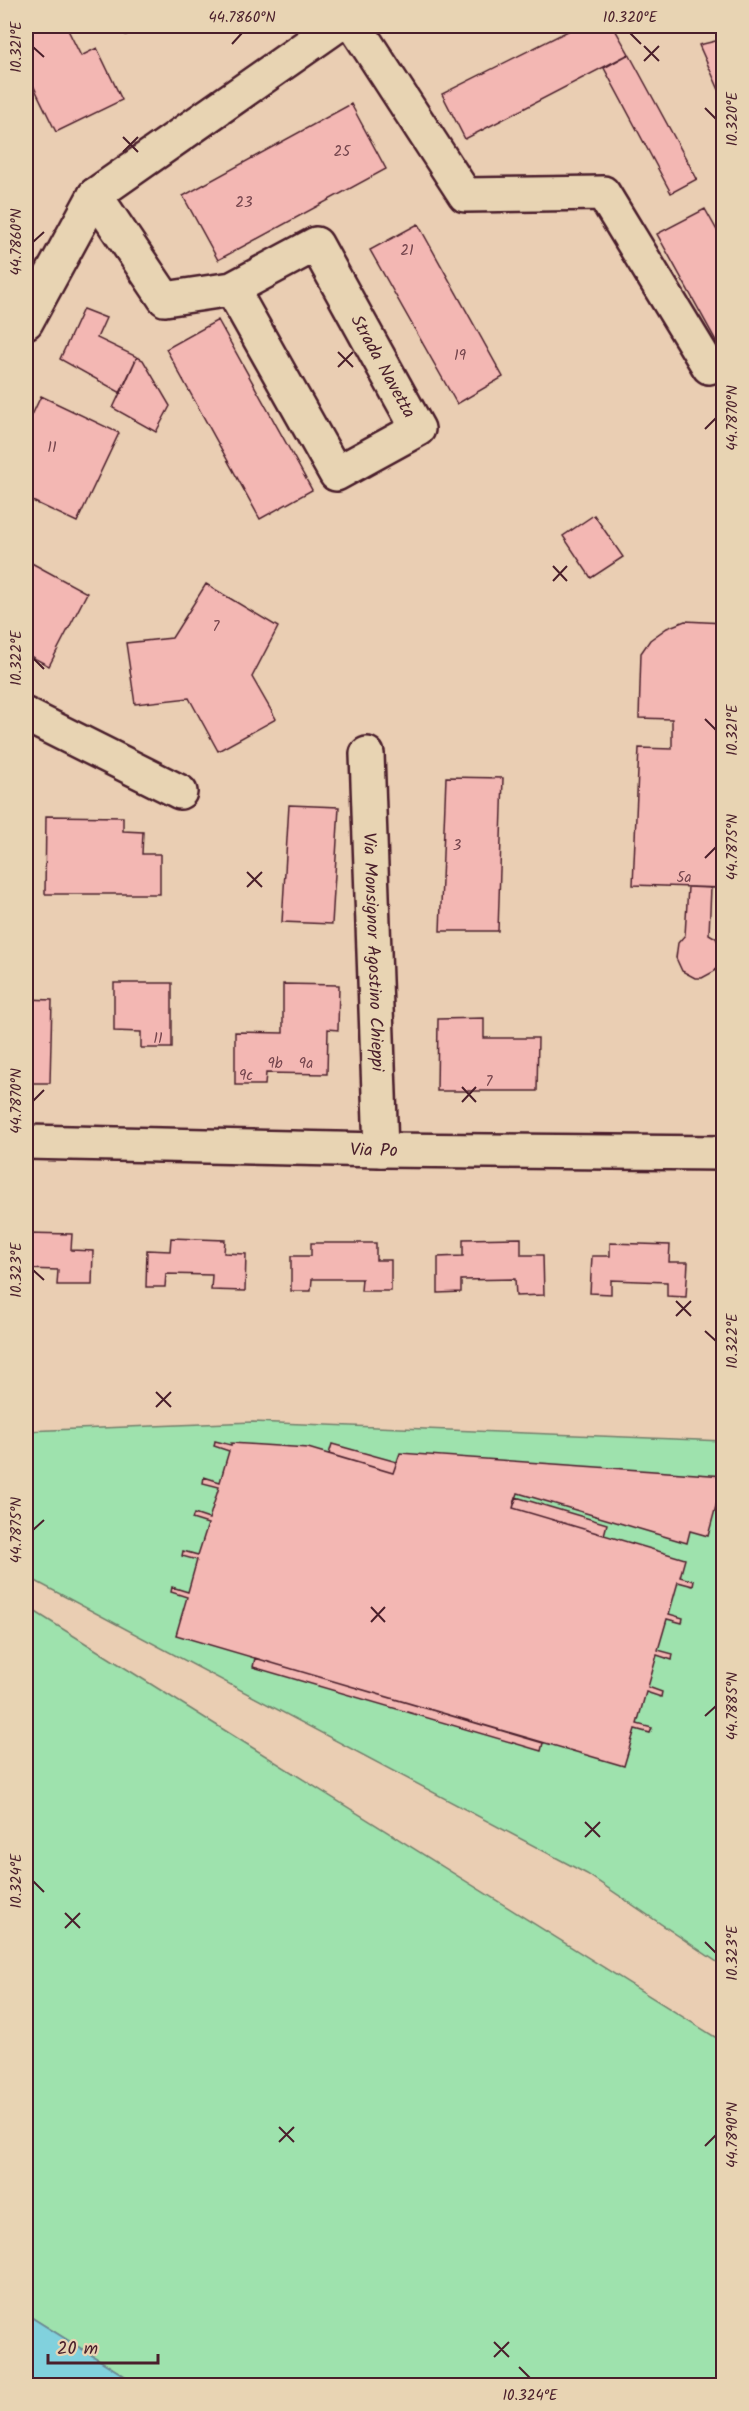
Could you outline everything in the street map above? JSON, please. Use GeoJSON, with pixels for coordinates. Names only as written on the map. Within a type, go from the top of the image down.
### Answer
{"type":"FeatureCollection","features":[{"type":"Feature","properties":{"kind":"street"},"geometry":{"type":"LineString","coordinates":[[26,322],[95,195],[336,26]]}},
{"type":"Feature","properties":{"kind":"street"},"geometry":{"type":"LineString","coordinates":[[355,26],[465,195],[603,193],[709,367]]}},
{"type":"Feature","properties":{"kind":"street","name":"Strada Navetta"},"geometry":{"type":"LineString","coordinates":[[95,195],[165,299],[232,289],[316,244],[418,429],[336,474],[232,289]]}},
{"type":"Feature","properties":{"kind":"street"},"geometry":{"type":"LineString","coordinates":[[26,715],[180,792]]}},
{"type":"Feature","properties":{"kind":"street","name":"Via Monsignor Agostino Chieppi"},"geometry":{"type":"LineString","coordinates":[[367,753],[381,1150]]}},
{"type":"Feature","properties":{"kind":"street","name":"Via Po"},"geometry":{"type":"LineString","coordinates":[[26,1142],[381,1150],[723,1153]]}},
{"type":"Feature","properties":{"kind":"green space"},"geometry":{"type":"Polygon","coordinates":[[[253,1422],[723,1441],[723,1966],[587,1874],[26,1576],[26,1431],[253,1422]]]}},
{"type":"Feature","properties":{"kind":"green space"},"geometry":{"type":"Polygon","coordinates":[[[34,1611],[723,2042],[723,2385],[139,2385],[26,2314],[26,1639],[34,1611]]]}},
{"type":"Feature","properties":{"kind":"water"},"geometry":{"type":"Polygon","coordinates":[[[26,2314],[139,2385],[26,2385],[26,2314]]]}},
{"type":"Feature","properties":{"kind":"building"},"geometry":{"type":"Polygon","coordinates":[[[26,26],[66,26],[81,56],[97,48],[122,100],[56,132],[29,77],[26,78],[26,26]]]}},
{"type":"Feature","properties":{"kind":"building"},"geometry":{"type":"Polygon","coordinates":[[[121,26],[144,26],[126,35],[121,26]]]}},
{"type":"Feature","properties":{"kind":"building"},"geometry":{"type":"Polygon","coordinates":[[[578,26],[613,26],[629,54],[465,139],[442,94],[578,26]]]}},
{"type":"Feature","properties":{"kind":"building"},"geometry":{"type":"Polygon","coordinates":[[[724,39],[724,101],[699,45],[724,39]]]}},
{"type":"Feature","properties":{"kind":"building"},"geometry":{"type":"Polygon","coordinates":[[[629,54],[697,179],[671,193],[604,68],[629,54]]]}},
{"type":"Feature","properties":{"kind":"building"},"geometry":{"type":"Polygon","coordinates":[[[351,104],[386,169],[218,260],[183,196],[351,104]]]}},
{"type":"Feature","properties":{"kind":"building"},"geometry":{"type":"Polygon","coordinates":[[[705,209],[724,243],[724,355],[657,234],[705,209]]]}},
{"type":"Feature","properties":{"kind":"building"},"geometry":{"type":"Polygon","coordinates":[[[418,224],[503,377],[457,404],[370,250],[418,224]]]}},
{"type":"Feature","properties":{"kind":"building"},"geometry":{"type":"Polygon","coordinates":[[[83,309],[106,318],[97,338],[137,357],[121,393],[60,359],[83,309]]]}},
{"type":"Feature","properties":{"kind":"building"},"geometry":{"type":"Polygon","coordinates":[[[218,320],[312,490],[260,519],[166,349],[218,320]]]}},
{"type":"Feature","properties":{"kind":"building"},"geometry":{"type":"Polygon","coordinates":[[[137,357],[143,360],[170,406],[156,432],[113,408],[137,357]]]}},
{"type":"Feature","properties":{"kind":"building"},"geometry":{"type":"Polygon","coordinates":[[[41,396],[119,433],[77,522],[26,498],[26,428],[41,396]]]}},
{"type":"Feature","properties":{"kind":"building"},"geometry":{"type":"Polygon","coordinates":[[[594,515],[623,557],[591,578],[563,536],[594,515]]]}},
{"type":"Feature","properties":{"kind":"building"},"geometry":{"type":"Polygon","coordinates":[[[26,560],[87,593],[49,666],[26,654],[26,560]]]}},
{"type":"Feature","properties":{"kind":"building"},"geometry":{"type":"Polygon","coordinates":[[[206,584],[278,627],[252,677],[276,719],[218,751],[189,698],[135,704],[126,643],[172,638],[206,584]]]}},
{"type":"Feature","properties":{"kind":"building"},"geometry":{"type":"Polygon","coordinates":[[[685,621],[724,623],[724,888],[633,885],[639,748],[672,749],[672,719],[639,718],[641,653],[650,640],[667,628],[685,621]]]}},
{"type":"Feature","properties":{"kind":"building"},"geometry":{"type":"Polygon","coordinates":[[[446,777],[503,778],[498,931],[440,931],[446,777]]]}},
{"type":"Feature","properties":{"kind":"building"},"geometry":{"type":"Polygon","coordinates":[[[289,805],[339,807],[332,924],[282,922],[289,805]]]}},
{"type":"Feature","properties":{"kind":"building"},"geometry":{"type":"Polygon","coordinates":[[[46,816],[123,817],[123,831],[143,832],[142,854],[160,854],[160,894],[45,894],[46,816]]]}},
{"type":"Feature","properties":{"kind":"building"},"geometry":{"type":"Polygon","coordinates":[[[688,887],[711,888],[709,934],[716,938],[722,951],[722,959],[715,971],[702,978],[695,978],[682,971],[676,958],[678,943],[685,935],[688,887]]]}},
{"type":"Feature","properties":{"kind":"building"},"geometry":{"type":"Polygon","coordinates":[[[114,983],[172,983],[172,1048],[141,1048],[141,1032],[114,1031],[114,983]]]}},
{"type":"Feature","properties":{"kind":"building"},"geometry":{"type":"Polygon","coordinates":[[[283,984],[339,985],[338,1030],[328,1029],[327,1074],[266,1073],[265,1085],[235,1085],[235,1032],[283,1033],[283,984]]]}},
{"type":"Feature","properties":{"kind":"building"},"geometry":{"type":"Polygon","coordinates":[[[26,999],[52,1000],[50,1083],[26,1083],[26,999]]]}},
{"type":"Feature","properties":{"kind":"building"},"geometry":{"type":"Polygon","coordinates":[[[484,1018],[484,1038],[538,1038],[537,1091],[437,1091],[438,1019],[484,1018]]]}},
{"type":"Feature","properties":{"kind":"building"},"geometry":{"type":"Polygon","coordinates":[[[26,1233],[72,1234],[71,1250],[93,1251],[92,1285],[57,1285],[58,1270],[26,1269],[26,1233]]]}},
{"type":"Feature","properties":{"kind":"building"},"geometry":{"type":"Polygon","coordinates":[[[171,1238],[225,1240],[224,1253],[246,1254],[245,1291],[211,1290],[212,1275],[166,1274],[165,1287],[146,1287],[147,1250],[170,1251],[171,1238]]]}},
{"type":"Feature","properties":{"kind":"building"},"geometry":{"type":"Polygon","coordinates":[[[521,1238],[521,1255],[543,1255],[544,1295],[516,1296],[515,1279],[461,1280],[461,1292],[438,1293],[438,1257],[463,1256],[463,1239],[521,1238]]]}},
{"type":"Feature","properties":{"kind":"building"},"geometry":{"type":"Polygon","coordinates":[[[311,1243],[376,1243],[376,1260],[391,1260],[391,1291],[361,1291],[362,1279],[312,1279],[311,1291],[291,1291],[291,1256],[311,1256],[311,1243]]]}},
{"type":"Feature","properties":{"kind":"building"},"geometry":{"type":"Polygon","coordinates":[[[610,1243],[670,1245],[669,1262],[688,1262],[686,1297],[667,1296],[667,1282],[611,1280],[611,1294],[590,1293],[592,1256],[610,1256],[610,1243]]]}},
{"type":"Feature","properties":{"kind":"building"},"geometry":{"type":"Polygon","coordinates":[[[215,1441],[231,1445],[231,1443],[308,1448],[393,1473],[400,1453],[724,1476],[708,1536],[690,1531],[687,1543],[518,1493],[513,1508],[685,1559],[680,1577],[694,1581],[693,1586],[678,1582],[669,1614],[683,1618],[682,1623],[667,1619],[658,1650],[673,1654],[672,1660],[657,1655],[648,1687],[662,1692],[661,1697],[646,1692],[637,1724],[652,1728],[650,1733],[635,1729],[624,1766],[176,1635],[187,1597],[171,1592],[172,1587],[188,1592],[197,1560],[182,1556],[183,1551],[198,1555],[208,1524],[192,1519],[194,1514],[209,1519],[219,1487],[203,1483],[204,1477],[220,1482],[229,1451],[214,1446],[215,1441]]]}},
{"type":"Feature","properties":{"kind":"building"},"geometry":{"type":"Polygon","coordinates":[[[332,1444],[397,1462],[393,1473],[329,1454],[332,1444]]]}},
{"type":"Feature","properties":{"kind":"building"},"geometry":{"type":"Polygon","coordinates":[[[516,1497],[607,1524],[604,1535],[513,1508],[516,1497]]]}},
{"type":"Feature","properties":{"kind":"building"},"geometry":{"type":"Polygon","coordinates":[[[255,1658],[543,1743],[541,1751],[253,1667],[255,1658]]]}}]}
